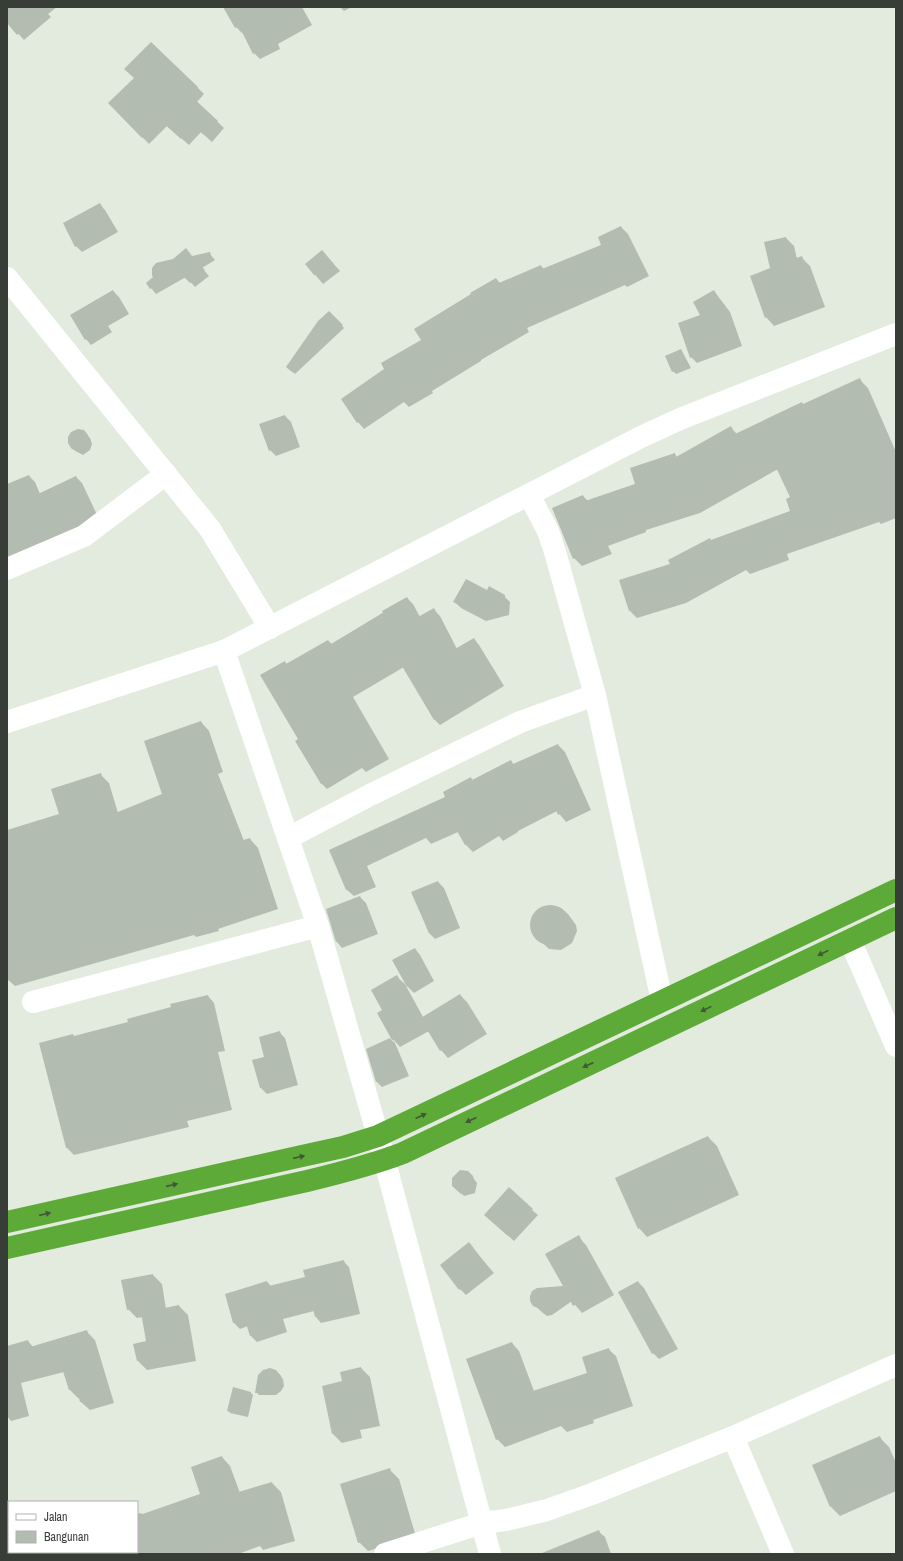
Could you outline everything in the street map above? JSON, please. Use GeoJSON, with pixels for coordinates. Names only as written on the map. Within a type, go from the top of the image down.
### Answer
{"type":"FeatureCollection","features":[{"type":"Feature","properties":{"kind":"highway"},"geometry":{"type":"LineString","coordinates":[[7,1222],[309,1155],[343,1147],[378,1136],[896,890]]}},
{"type":"Feature","properties":{"kind":"highway"},"geometry":{"type":"LineString","coordinates":[[7,1248],[308,1181],[350,1171],[385,1160],[896,918]]}},
{"type":"Feature","properties":{"kind":"street"},"geometry":{"type":"LineString","coordinates":[[7,278],[210,529],[270,628]]}},
{"type":"Feature","properties":{"kind":"street"},"geometry":{"type":"LineString","coordinates":[[7,722],[224,651],[634,440],[680,419],[896,334]]}},
{"type":"Feature","properties":{"kind":"street"},"geometry":{"type":"LineString","coordinates":[[7,569],[84,536],[166,474]]}},
{"type":"Feature","properties":{"kind":"street"},"geometry":{"type":"LineString","coordinates":[[529,495],[548,531],[555,552],[595,695],[662,1001]]}},
{"type":"Feature","properties":{"kind":"street"},"geometry":{"type":"LineString","coordinates":[[224,651],[318,926],[385,1160],[490,1554]]}},
{"type":"Feature","properties":{"kind":"street"},"geometry":{"type":"LineString","coordinates":[[288,838],[372,794],[520,722],[595,695]]}},
{"type":"Feature","properties":{"kind":"street"},"geometry":{"type":"LineString","coordinates":[[33,1002],[318,926]]}},
{"type":"Feature","properties":{"kind":"street"},"geometry":{"type":"LineString","coordinates":[[850,940],[896,1046]]}},
{"type":"Feature","properties":{"kind":"street"},"geometry":{"type":"LineString","coordinates":[[385,1554],[482,1523],[506,1520],[547,1510],[628,1480],[733,1437],[896,1365]]}},
{"type":"Feature","properties":{"kind":"street"},"geometry":{"type":"LineString","coordinates":[[733,1437],[783,1554]]}},
{"type":"Feature","properties":{"kind":"building"},"geometry":{"type":"Polygon","coordinates":[[[7,7],[51,7],[17,35],[7,23],[7,7]]]}},
{"type":"Feature","properties":{"kind":"building"},"geometry":{"type":"Polygon","coordinates":[[[223,7],[300,7],[307,19],[273,38],[275,43],[253,54],[239,26],[235,28],[223,7]]]}},
{"type":"Feature","properties":{"kind":"building"},"geometry":{"type":"Polygon","coordinates":[[[151,42],[198,87],[190,95],[218,121],[204,135],[193,125],[181,139],[160,120],[142,138],[108,103],[134,78],[124,69],[151,42]]]}},
{"type":"Feature","properties":{"kind":"building"},"geometry":{"type":"Polygon","coordinates":[[[100,203],[113,226],[75,247],[63,223],[100,203]]]}},
{"type":"Feature","properties":{"kind":"building"},"geometry":{"type":"Polygon","coordinates":[[[621,226],[643,269],[620,281],[618,279],[521,321],[523,325],[475,353],[476,354],[426,385],[427,386],[402,401],[398,395],[357,423],[341,399],[384,369],[381,363],[421,340],[414,329],[496,278],[499,283],[541,265],[542,269],[601,245],[598,237],[621,226]]]}},
{"type":"Feature","properties":{"kind":"building"},"geometry":{"type":"Polygon","coordinates":[[[786,237],[791,260],[802,256],[818,298],[765,318],[750,276],[770,268],[764,242],[786,237]]]}},
{"type":"Feature","properties":{"kind":"building"},"geometry":{"type":"Polygon","coordinates":[[[186,248],[192,256],[210,252],[211,255],[198,263],[205,270],[190,283],[180,273],[150,289],[146,283],[153,277],[152,268],[156,263],[173,259],[186,248]]]}},
{"type":"Feature","properties":{"kind":"building"},"geometry":{"type":"Polygon","coordinates":[[[322,250],[334,264],[321,275],[314,275],[305,264],[322,250]]]}},
{"type":"Feature","properties":{"kind":"building"},"geometry":{"type":"Polygon","coordinates":[[[113,290],[124,308],[103,320],[107,326],[85,340],[70,315],[113,290]]]}},
{"type":"Feature","properties":{"kind":"building"},"geometry":{"type":"Polygon","coordinates":[[[714,290],[723,306],[725,306],[737,340],[690,358],[678,323],[700,315],[693,302],[714,290]]]}},
{"type":"Feature","properties":{"kind":"building"},"geometry":{"type":"Polygon","coordinates":[[[329,311],[343,325],[292,372],[286,367],[318,321],[329,311]]]}},
{"type":"Feature","properties":{"kind":"building"},"geometry":{"type":"Polygon","coordinates":[[[681,349],[689,365],[672,372],[665,356],[681,349]]]}},
{"type":"Feature","properties":{"kind":"building"},"geometry":{"type":"Polygon","coordinates":[[[860,378],[896,460],[896,507],[872,517],[871,514],[779,546],[782,552],[741,567],[739,562],[678,595],[629,611],[619,580],[670,564],[668,560],[710,538],[711,540],[790,511],[786,499],[790,497],[772,459],[692,505],[638,522],[639,524],[601,538],[604,546],[573,559],[552,508],[583,495],[585,501],[635,484],[630,468],[675,453],[676,457],[731,426],[735,434],[802,402],[803,404],[860,378]]]}},
{"type":"Feature","properties":{"kind":"building"},"geometry":{"type":"Polygon","coordinates":[[[285,415],[295,441],[269,451],[259,424],[285,415]]]}},
{"type":"Feature","properties":{"kind":"building"},"geometry":{"type":"Polygon","coordinates":[[[78,429],[84,430],[88,435],[89,441],[87,447],[79,453],[71,448],[68,443],[68,437],[71,432],[78,429]]]}},
{"type":"Feature","properties":{"kind":"building"},"geometry":{"type":"Polygon","coordinates":[[[29,475],[38,494],[76,476],[94,513],[7,554],[7,484],[29,475]]]}},
{"type":"Feature","properties":{"kind":"building"},"geometry":{"type":"Polygon","coordinates":[[[466,579],[487,590],[489,586],[505,595],[504,610],[479,616],[453,602],[466,579]]]}},
{"type":"Feature","properties":{"kind":"building"},"geometry":{"type":"Polygon","coordinates":[[[407,597],[418,617],[434,608],[455,649],[474,638],[499,680],[434,720],[399,661],[348,691],[384,753],[360,767],[357,762],[321,784],[295,741],[298,739],[260,675],[285,661],[286,664],[328,640],[331,644],[383,613],[382,611],[407,597]]]}},
{"type":"Feature","properties":{"kind":"building"},"geometry":{"type":"Polygon","coordinates":[[[201,721],[216,764],[210,766],[240,841],[250,838],[270,901],[211,921],[211,923],[187,929],[186,926],[84,956],[85,957],[7,978],[7,830],[59,814],[51,789],[101,773],[113,814],[162,794],[144,741],[201,721]]]}},
{"type":"Feature","properties":{"kind":"building"},"geometry":{"type":"Polygon","coordinates":[[[558,744],[585,803],[558,815],[553,803],[512,824],[496,835],[493,829],[465,845],[453,824],[424,838],[420,831],[361,859],[370,880],[346,890],[329,850],[445,797],[443,792],[471,777],[472,780],[511,760],[513,764],[558,744]]]}},
{"type":"Feature","properties":{"kind":"building"},"geometry":{"type":"Polygon","coordinates":[[[438,881],[455,922],[429,933],[411,892],[438,881]]]}},
{"type":"Feature","properties":{"kind":"building"},"geometry":{"type":"Polygon","coordinates":[[[360,896],[372,928],[336,942],[326,909],[360,896]]]}},
{"type":"Feature","properties":{"kind":"building"},"geometry":{"type":"Polygon","coordinates":[[[554,905],[561,908],[567,914],[570,925],[569,933],[561,942],[554,945],[546,945],[539,942],[531,933],[530,921],[533,914],[542,906],[554,905]]]}},
{"type":"Feature","properties":{"kind":"building"},"geometry":{"type":"Polygon","coordinates":[[[415,948],[429,975],[407,987],[392,960],[415,948]]]}},
{"type":"Feature","properties":{"kind":"building"},"geometry":{"type":"Polygon","coordinates":[[[397,975],[421,1018],[460,994],[480,1026],[440,1051],[423,1023],[392,1040],[377,1013],[382,1010],[371,990],[397,975]]]}},
{"type":"Feature","properties":{"kind":"building"},"geometry":{"type":"Polygon","coordinates":[[[208,995],[219,1044],[212,1046],[226,1103],[181,1115],[183,1120],[66,1148],[39,1043],[73,1034],[74,1036],[128,1022],[127,1019],[171,1007],[170,1004],[208,995]]]}},
{"type":"Feature","properties":{"kind":"building"},"geometry":{"type":"Polygon","coordinates":[[[280,1031],[293,1079],[260,1088],[252,1060],[264,1057],[259,1037],[280,1031]]]}},
{"type":"Feature","properties":{"kind":"building"},"geometry":{"type":"Polygon","coordinates":[[[390,1038],[404,1070],[376,1082],[366,1049],[390,1038]]]}},
{"type":"Feature","properties":{"kind":"building"},"geometry":{"type":"Polygon","coordinates":[[[708,1136],[731,1186],[638,1229],[615,1178],[708,1136]]]}},
{"type":"Feature","properties":{"kind":"building"},"geometry":{"type":"Polygon","coordinates":[[[460,1170],[468,1171],[473,1176],[473,1191],[461,1194],[452,1186],[452,1178],[460,1170]]]}},
{"type":"Feature","properties":{"kind":"building"},"geometry":{"type":"Polygon","coordinates":[[[509,1187],[533,1209],[508,1236],[484,1215],[509,1187]]]}},
{"type":"Feature","properties":{"kind":"building"},"geometry":{"type":"Polygon","coordinates":[[[579,1235],[607,1287],[573,1306],[566,1292],[544,1308],[533,1306],[530,1301],[532,1291],[537,1288],[563,1286],[545,1254],[579,1235]]]}},
{"type":"Feature","properties":{"kind":"building"},"geometry":{"type":"Polygon","coordinates":[[[469,1242],[488,1267],[459,1290],[440,1265],[469,1242]]]}},
{"type":"Feature","properties":{"kind":"building"},"geometry":{"type":"Polygon","coordinates":[[[344,1260],[354,1308],[315,1317],[312,1305],[277,1313],[282,1327],[250,1336],[245,1320],[233,1323],[225,1294],[267,1281],[269,1286],[305,1277],[303,1270],[344,1260]]]}},
{"type":"Feature","properties":{"kind":"building"},"geometry":{"type":"Polygon","coordinates":[[[153,1274],[160,1309],[179,1305],[187,1352],[137,1361],[133,1344],[146,1341],[140,1307],[127,1310],[121,1280],[153,1274]]]}},
{"type":"Feature","properties":{"kind":"building"},"geometry":{"type":"Polygon","coordinates":[[[638,1281],[672,1343],[652,1354],[618,1292],[638,1281]]]}},
{"type":"Feature","properties":{"kind":"building"},"geometry":{"type":"Polygon","coordinates":[[[87,1330],[106,1395],[80,1402],[76,1388],[69,1390],[60,1362],[7,1375],[7,1346],[28,1340],[30,1347],[87,1330]]]}},
{"type":"Feature","properties":{"kind":"building"},"geometry":{"type":"Polygon","coordinates":[[[512,1342],[530,1392],[587,1373],[582,1357],[609,1348],[626,1399],[586,1413],[587,1415],[559,1425],[556,1417],[496,1440],[466,1359],[512,1342]]]}},
{"type":"Feature","properties":{"kind":"building"},"geometry":{"type":"Polygon","coordinates":[[[361,1367],[372,1417],[352,1421],[354,1430],[332,1434],[322,1386],[342,1381],[340,1372],[361,1367]]]}},
{"type":"Feature","properties":{"kind":"building"},"geometry":{"type":"Polygon","coordinates":[[[270,1368],[276,1370],[281,1376],[282,1382],[279,1389],[273,1392],[255,1393],[258,1375],[263,1370],[270,1368]]]}},
{"type":"Feature","properties":{"kind":"building"},"geometry":{"type":"Polygon","coordinates":[[[233,1387],[251,1392],[245,1415],[227,1411],[233,1387]]]}},
{"type":"Feature","properties":{"kind":"building"},"geometry":{"type":"Polygon","coordinates":[[[880,1436],[896,1473],[896,1479],[830,1507],[812,1465],[880,1436]]]}},
{"type":"Feature","properties":{"kind":"building"},"geometry":{"type":"Polygon","coordinates":[[[222,1456],[235,1493],[272,1482],[287,1532],[254,1542],[253,1537],[206,1554],[137,1554],[138,1516],[200,1494],[191,1467],[222,1456]]]}},
{"type":"Feature","properties":{"kind":"building"},"geometry":{"type":"Polygon","coordinates":[[[390,1468],[408,1528],[358,1543],[340,1484],[390,1468]]]}},
{"type":"Feature","properties":{"kind":"building"},"geometry":{"type":"Polygon","coordinates":[[[599,1530],[608,1554],[542,1554],[542,1553],[599,1530]]]}}]}
